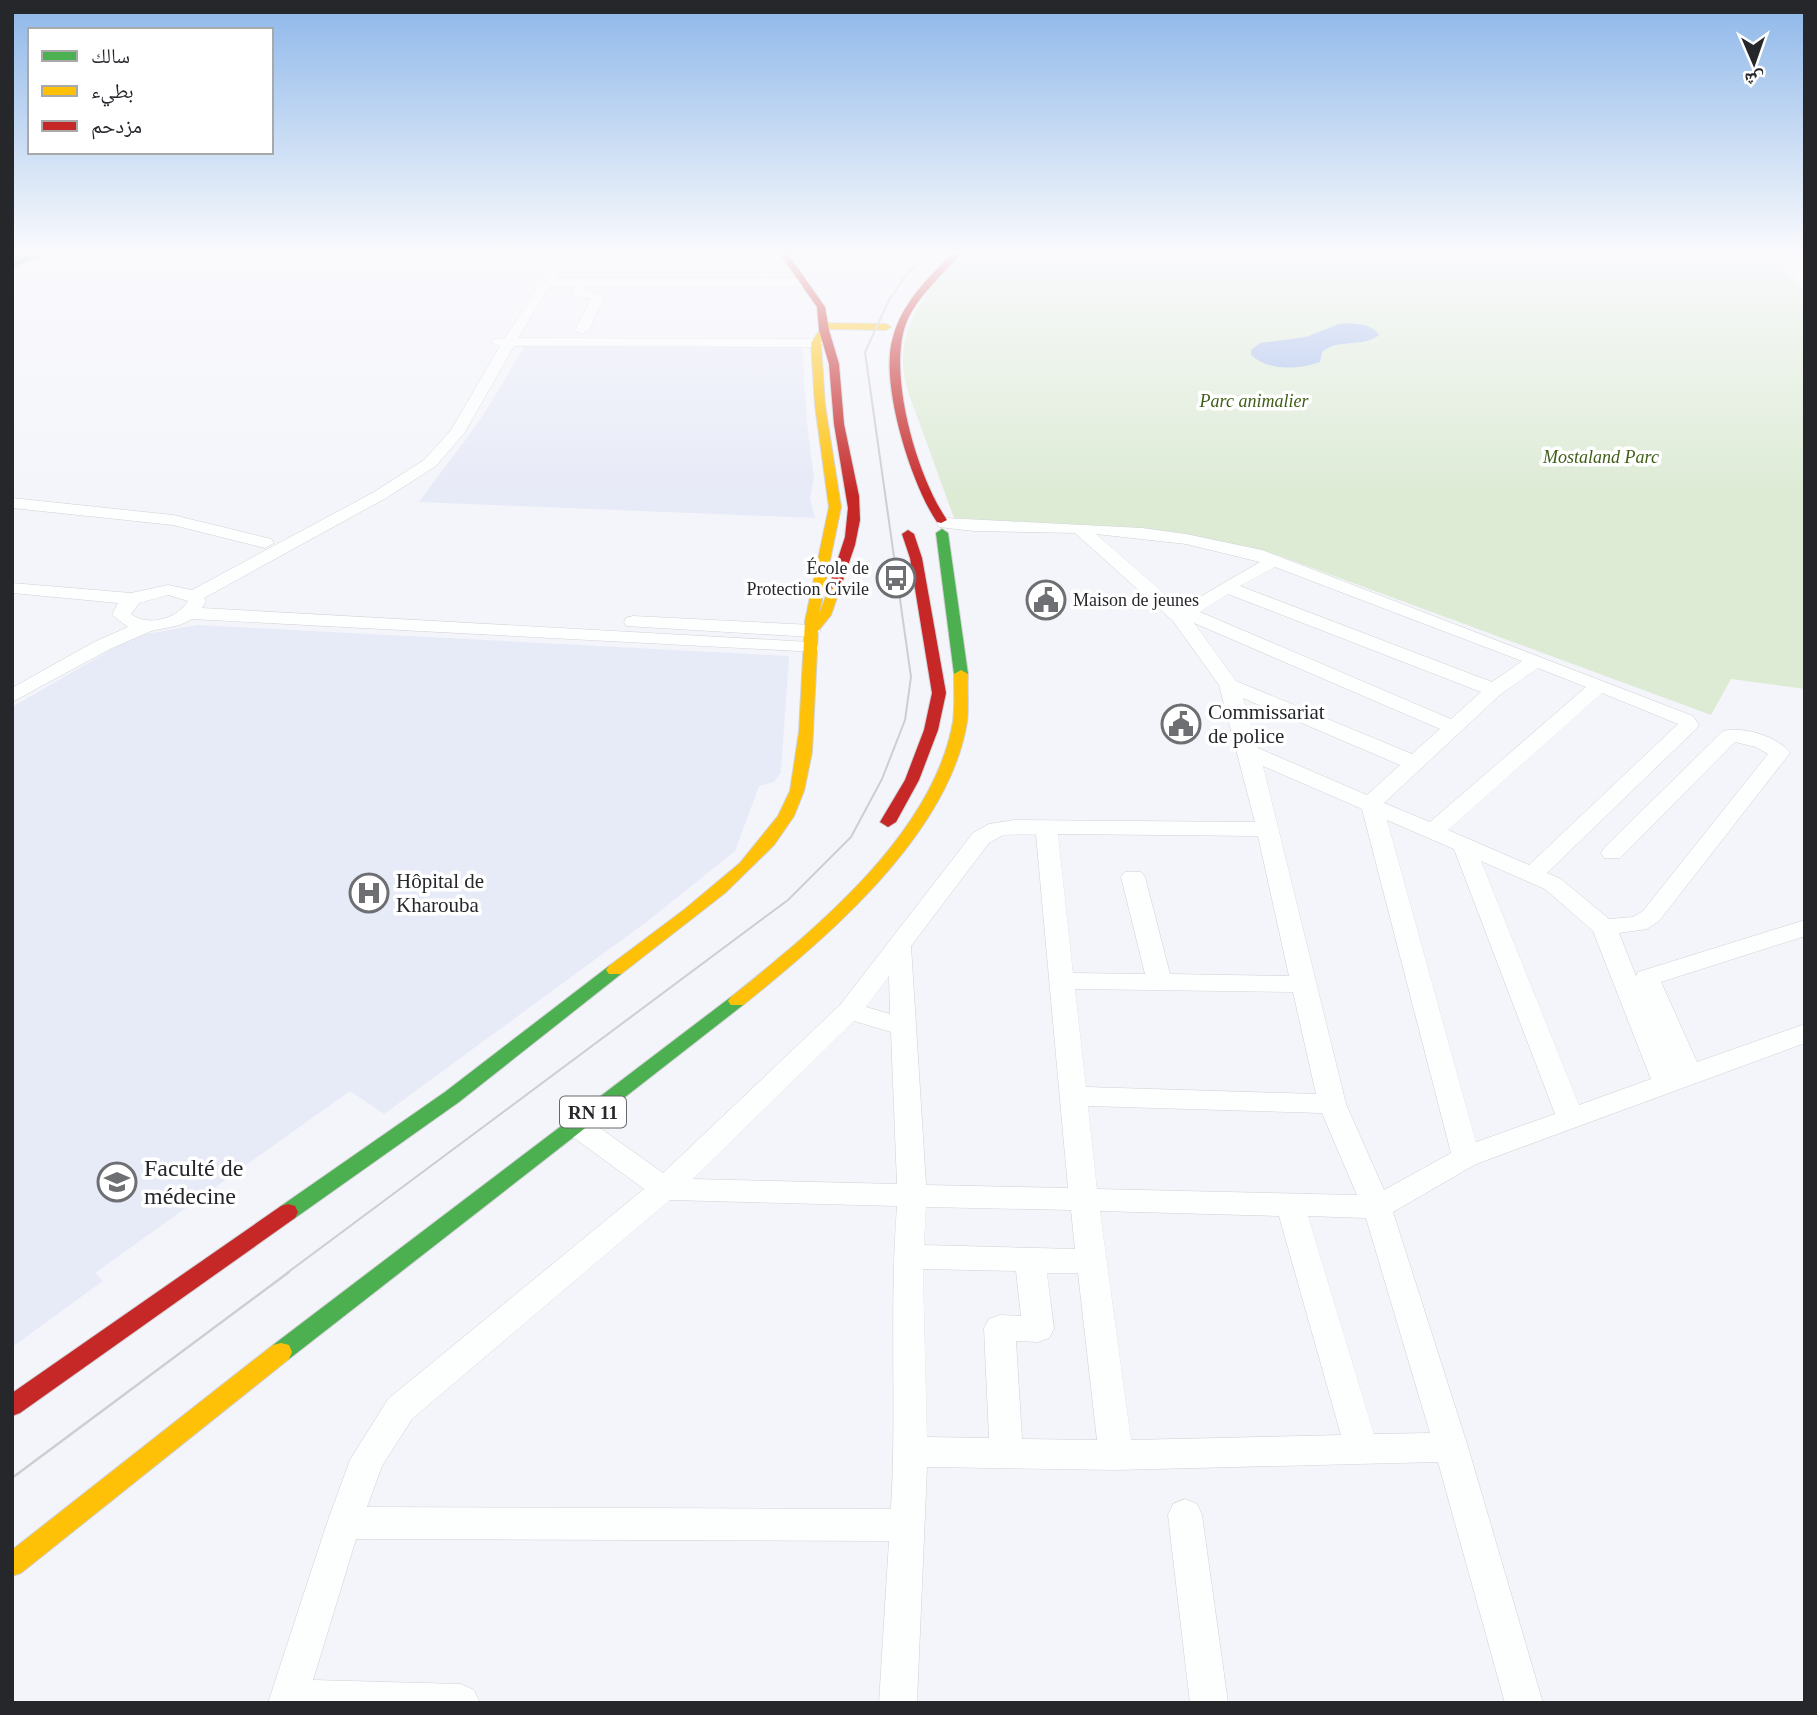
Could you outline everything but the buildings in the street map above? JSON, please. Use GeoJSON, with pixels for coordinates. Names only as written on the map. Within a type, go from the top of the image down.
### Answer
{"type":"FeatureCollection","features":[{"type":"Feature","properties":{"kind":"main road"},"geometry":{"type":"LineString","coordinates":[[12,1406],[390,1142],[587,993],[703,901],[779,830],[791,810],[802,762],[811,621],[835,507],[820,405],[821,334]]}},
{"type":"Feature","properties":{"kind":"main road"},"geometry":{"type":"LineString","coordinates":[[811,640],[825,615],[851,543],[854,517],[839,425],[831,343],[822,334]]}},
{"type":"Feature","properties":{"kind":"main road"},"geometry":{"type":"LineString","coordinates":[[882,334],[878,366],[896,457]]}},
{"type":"Feature","properties":{"kind":"main road","name":"RN 11"},"geometry":{"type":"LineString","coordinates":[[12,1565],[265,1363],[813,939],[868,887],[913,829],[940,783],[957,734],[962,693],[943,526],[929,507],[902,418],[892,371],[892,348],[899,334]]}},
{"type":"Feature","properties":{"kind":"main road"},"geometry":{"type":"LineString","coordinates":[[877,835],[912,780],[931,730],[939,693],[916,558],[913,523],[929,536],[943,526]]}},
{"type":"Feature","properties":{"kind":"street"},"geometry":{"type":"LineString","coordinates":[[12,696],[101,646],[149,625],[168,622],[190,600],[265,543],[366,488],[417,456],[444,429],[508,334]]}},
{"type":"Feature","properties":{"kind":"street"},"geometry":{"type":"LineString","coordinates":[[503,342],[784,334]]}},
{"type":"Feature","properties":{"kind":"street"},"geometry":{"type":"LineString","coordinates":[[248,558],[380,495],[430,463],[457,432],[503,342]]}},
{"type":"Feature","properties":{"kind":"street"},"geometry":{"type":"LineString","coordinates":[[12,518],[21,503],[97,510],[173,520],[265,543]]}},
{"type":"Feature","properties":{"kind":"street"},"geometry":{"type":"LineString","coordinates":[[943,526],[1080,528],[1186,539],[1276,560],[1686,720],[1689,725],[1532,875]]}},
{"type":"Feature","properties":{"kind":"street"},"geometry":{"type":"LineString","coordinates":[[1080,528],[1183,615],[1229,685],[1249,752],[1332,1104],[1377,1207],[1451,1447],[1524,1703]]}},
{"type":"Feature","properties":{"kind":"street"},"geometry":{"type":"LineString","coordinates":[[1183,615],[1226,587],[1276,560]]}},
{"type":"Feature","properties":{"kind":"street"},"geometry":{"type":"LineString","coordinates":[[12,587],[133,599]]}},
{"type":"Feature","properties":{"kind":"street"},"geometry":{"type":"LineString","coordinates":[[1226,587],[1494,690]]}},
{"type":"Feature","properties":{"kind":"street"},"geometry":{"type":"LineString","coordinates":[[12,679],[121,614],[125,604],[133,599],[156,592],[190,600],[811,640]]}},
{"type":"Feature","properties":{"kind":"street"},"geometry":{"type":"LineString","coordinates":[[12,601],[121,614],[131,623],[149,625]]}},
{"type":"Feature","properties":{"kind":"street"},"geometry":{"type":"LineString","coordinates":[[1183,615],[1453,727]]}},
{"type":"Feature","properties":{"kind":"street"},"geometry":{"type":"LineString","coordinates":[[1371,803],[1494,690],[1536,660]]}},
{"type":"Feature","properties":{"kind":"street"},"geometry":{"type":"LineString","coordinates":[[1229,685],[1414,763]]}},
{"type":"Feature","properties":{"kind":"street"},"geometry":{"type":"LineString","coordinates":[[1432,832],[1600,685]]}},
{"type":"Feature","properties":{"kind":"street"},"geometry":{"type":"LineString","coordinates":[[1604,927],[1639,924],[1651,916],[1780,753],[1763,742],[1730,735],[1612,853]]}},
{"type":"Feature","properties":{"kind":"street"},"geometry":{"type":"LineString","coordinates":[[1249,752],[1553,884],[1604,927],[1678,1078]]}},
{"type":"Feature","properties":{"kind":"street"},"geometry":{"type":"LineString","coordinates":[[1371,803],[1466,1157]]}},
{"type":"Feature","properties":{"kind":"street"},"geometry":{"type":"LineString","coordinates":[[461,1703],[288,1700],[344,1523],[367,1460],[400,1409],[664,1189],[849,1011],[984,835],[1002,827],[1266,829]]}},
{"type":"Feature","properties":{"kind":"street"},"geometry":{"type":"LineString","coordinates":[[1046,827],[1084,1200],[1116,1455]]}},
{"type":"Feature","properties":{"kind":"street"},"geometry":{"type":"LineString","coordinates":[[1464,846],[1571,1120]]}},
{"type":"Feature","properties":{"kind":"street"},"geometry":{"type":"LineString","coordinates":[[1133,877],[1160,982]]}},
{"type":"Feature","properties":{"kind":"street"},"geometry":{"type":"LineString","coordinates":[[1678,1078],[1647,978],[1805,928]]}},
{"type":"Feature","properties":{"kind":"street"},"geometry":{"type":"LineString","coordinates":[[898,1703],[911,1452],[908,1257],[912,1194],[900,947]]}},
{"type":"Feature","properties":{"kind":"street"},"geometry":{"type":"LineString","coordinates":[[1061,981],[1302,984]]}},
{"type":"Feature","properties":{"kind":"street"},"geometry":{"type":"LineString","coordinates":[[849,1011],[903,1027]]}},
{"type":"Feature","properties":{"kind":"street"},"geometry":{"type":"LineString","coordinates":[[576,1125],[664,1189],[1377,1207],[1466,1157],[1805,1033]]}},
{"type":"Feature","properties":{"kind":"street"},"geometry":{"type":"LineString","coordinates":[[1073,1096],[1332,1104]]}},
{"type":"Feature","properties":{"kind":"street"},"geometry":{"type":"LineString","coordinates":[[1290,1205],[1362,1449]]}},
{"type":"Feature","properties":{"kind":"street"},"geometry":{"type":"LineString","coordinates":[[908,1257],[1092,1261]]}},
{"type":"Feature","properties":{"kind":"street"},"geometry":{"type":"LineString","coordinates":[[1006,1454],[1000,1328],[1038,1329],[1030,1261],[1092,1261]]}},
{"type":"Feature","properties":{"kind":"street"},"geometry":{"type":"LineString","coordinates":[[911,1452],[1116,1455],[1451,1447]]}},
{"type":"Feature","properties":{"kind":"street"},"geometry":{"type":"LineString","coordinates":[[1185,1515],[1209,1703]]}},
{"type":"Feature","properties":{"kind":"street"},"geometry":{"type":"LineString","coordinates":[[344,1523],[906,1525]]}},
{"type":"Feature","properties":{"kind":"shaded area"},"geometry":{"type":"Polygon","coordinates":[[[802,346],[814,478],[810,498],[815,518],[419,502],[480,420],[524,347],[802,346]]]}},
{"type":"Feature","properties":{"kind":"shaded area","name":"Hôpital de Kharouba"},"geometry":{"type":"Polygon","coordinates":[[[198,625],[789,656],[781,772],[774,782],[759,786],[735,851],[649,920],[384,1114],[350,1091],[95,1273],[103,1281],[12,1347],[12,707],[128,640],[198,625]]]}},
{"type":"Feature","properties":{"kind":"green space","name":"Mostaland Parc"},"geometry":{"type":"Polygon","coordinates":[[[907,334],[1805,334],[1805,689],[1731,679],[1711,715],[1277,555],[1137,528],[954,518],[905,381],[903,350],[907,334]]]}},
{"type":"Feature","properties":{"kind":"water"},"geometry":{"type":"Polygon","coordinates":[[[1314,334],[1379,335],[1366,341],[1336,345],[1322,352],[1320,362],[1303,366],[1275,367],[1251,355],[1251,350],[1260,343],[1314,334]]]}},
{"type":"Feature","properties":{"kind":"tram line"},"geometry":{"type":"LineString","coordinates":[[287,1273],[788,900],[851,837],[882,779],[905,720],[911,677],[865,352],[873,334]]}},
{"type":"Feature","properties":{"kind":"tram line"},"geometry":{"type":"LineString","coordinates":[[12,1478],[289,1272]]}},
{"type":"Feature","properties":{"kind":"traffic: fast"},"geometry":{"type":"LineString","coordinates":[[942,533],[961,674]]}},
{"type":"Feature","properties":{"kind":"traffic: fast"},"geometry":{"type":"LineString","coordinates":[[288,1212],[452,1097],[615,970]]}},
{"type":"Feature","properties":{"kind":"traffic: fast"},"geometry":{"type":"LineString","coordinates":[[281,1352],[737,1001]]}},
{"type":"Feature","properties":{"kind":"traffic: slow"},"geometry":{"type":"LineString","coordinates":[[822,334],[816,343],[820,405],[835,507],[811,621],[812,631],[825,615],[835,586]]}},
{"type":"Feature","properties":{"kind":"traffic: slow"},"geometry":{"type":"LineString","coordinates":[[615,970],[719,890],[768,841],[786,816],[797,791],[805,752],[812,631]]}},
{"type":"Feature","properties":{"kind":"traffic: slow"},"geometry":{"type":"LineString","coordinates":[[737,1001],[774,972],[853,900],[890,859],[921,815],[946,769],[960,722],[961,674]]}},
{"type":"Feature","properties":{"kind":"traffic: slow"},"geometry":{"type":"LineString","coordinates":[[12,1565],[281,1352]]}},
{"type":"Feature","properties":{"kind":"traffic: jam"},"geometry":{"type":"LineString","coordinates":[[826,334],[834,364],[839,424],[854,508],[851,537],[835,586]]}},
{"type":"Feature","properties":{"kind":"traffic: jam"},"geometry":{"type":"LineString","coordinates":[[898,334],[894,359],[900,409],[925,492],[941,520]]}},
{"type":"Feature","properties":{"kind":"traffic: jam"},"geometry":{"type":"LineString","coordinates":[[888,822],[912,780],[931,730],[939,693],[916,558],[908,534]]}},
{"type":"Feature","properties":{"kind":"traffic: jam"},"geometry":{"type":"LineString","coordinates":[[12,1406],[288,1212]]}},
{"type":"Feature","properties":{"kind":"place","name":"École de Protection Civile"},"geometry":{"type":"Point","coordinates":[896,578]}},
{"type":"Feature","properties":{"kind":"place","name":"Maison de jeunes"},"geometry":{"type":"Point","coordinates":[1046,600]}},
{"type":"Feature","properties":{"kind":"place","name":"Commissariat de police"},"geometry":{"type":"Point","coordinates":[1181,724]}},
{"type":"Feature","properties":{"kind":"place","name":"Hôpital de Kharouba"},"geometry":{"type":"Point","coordinates":[369,893]}},
{"type":"Feature","properties":{"kind":"place","name":"Faculté de médecine"},"geometry":{"type":"Point","coordinates":[117,1182]}},
{"type":"Feature","properties":{"kind":"park label","name":"Parc animalier"},"geometry":{"type":"Point","coordinates":[1254,401]}}]}
